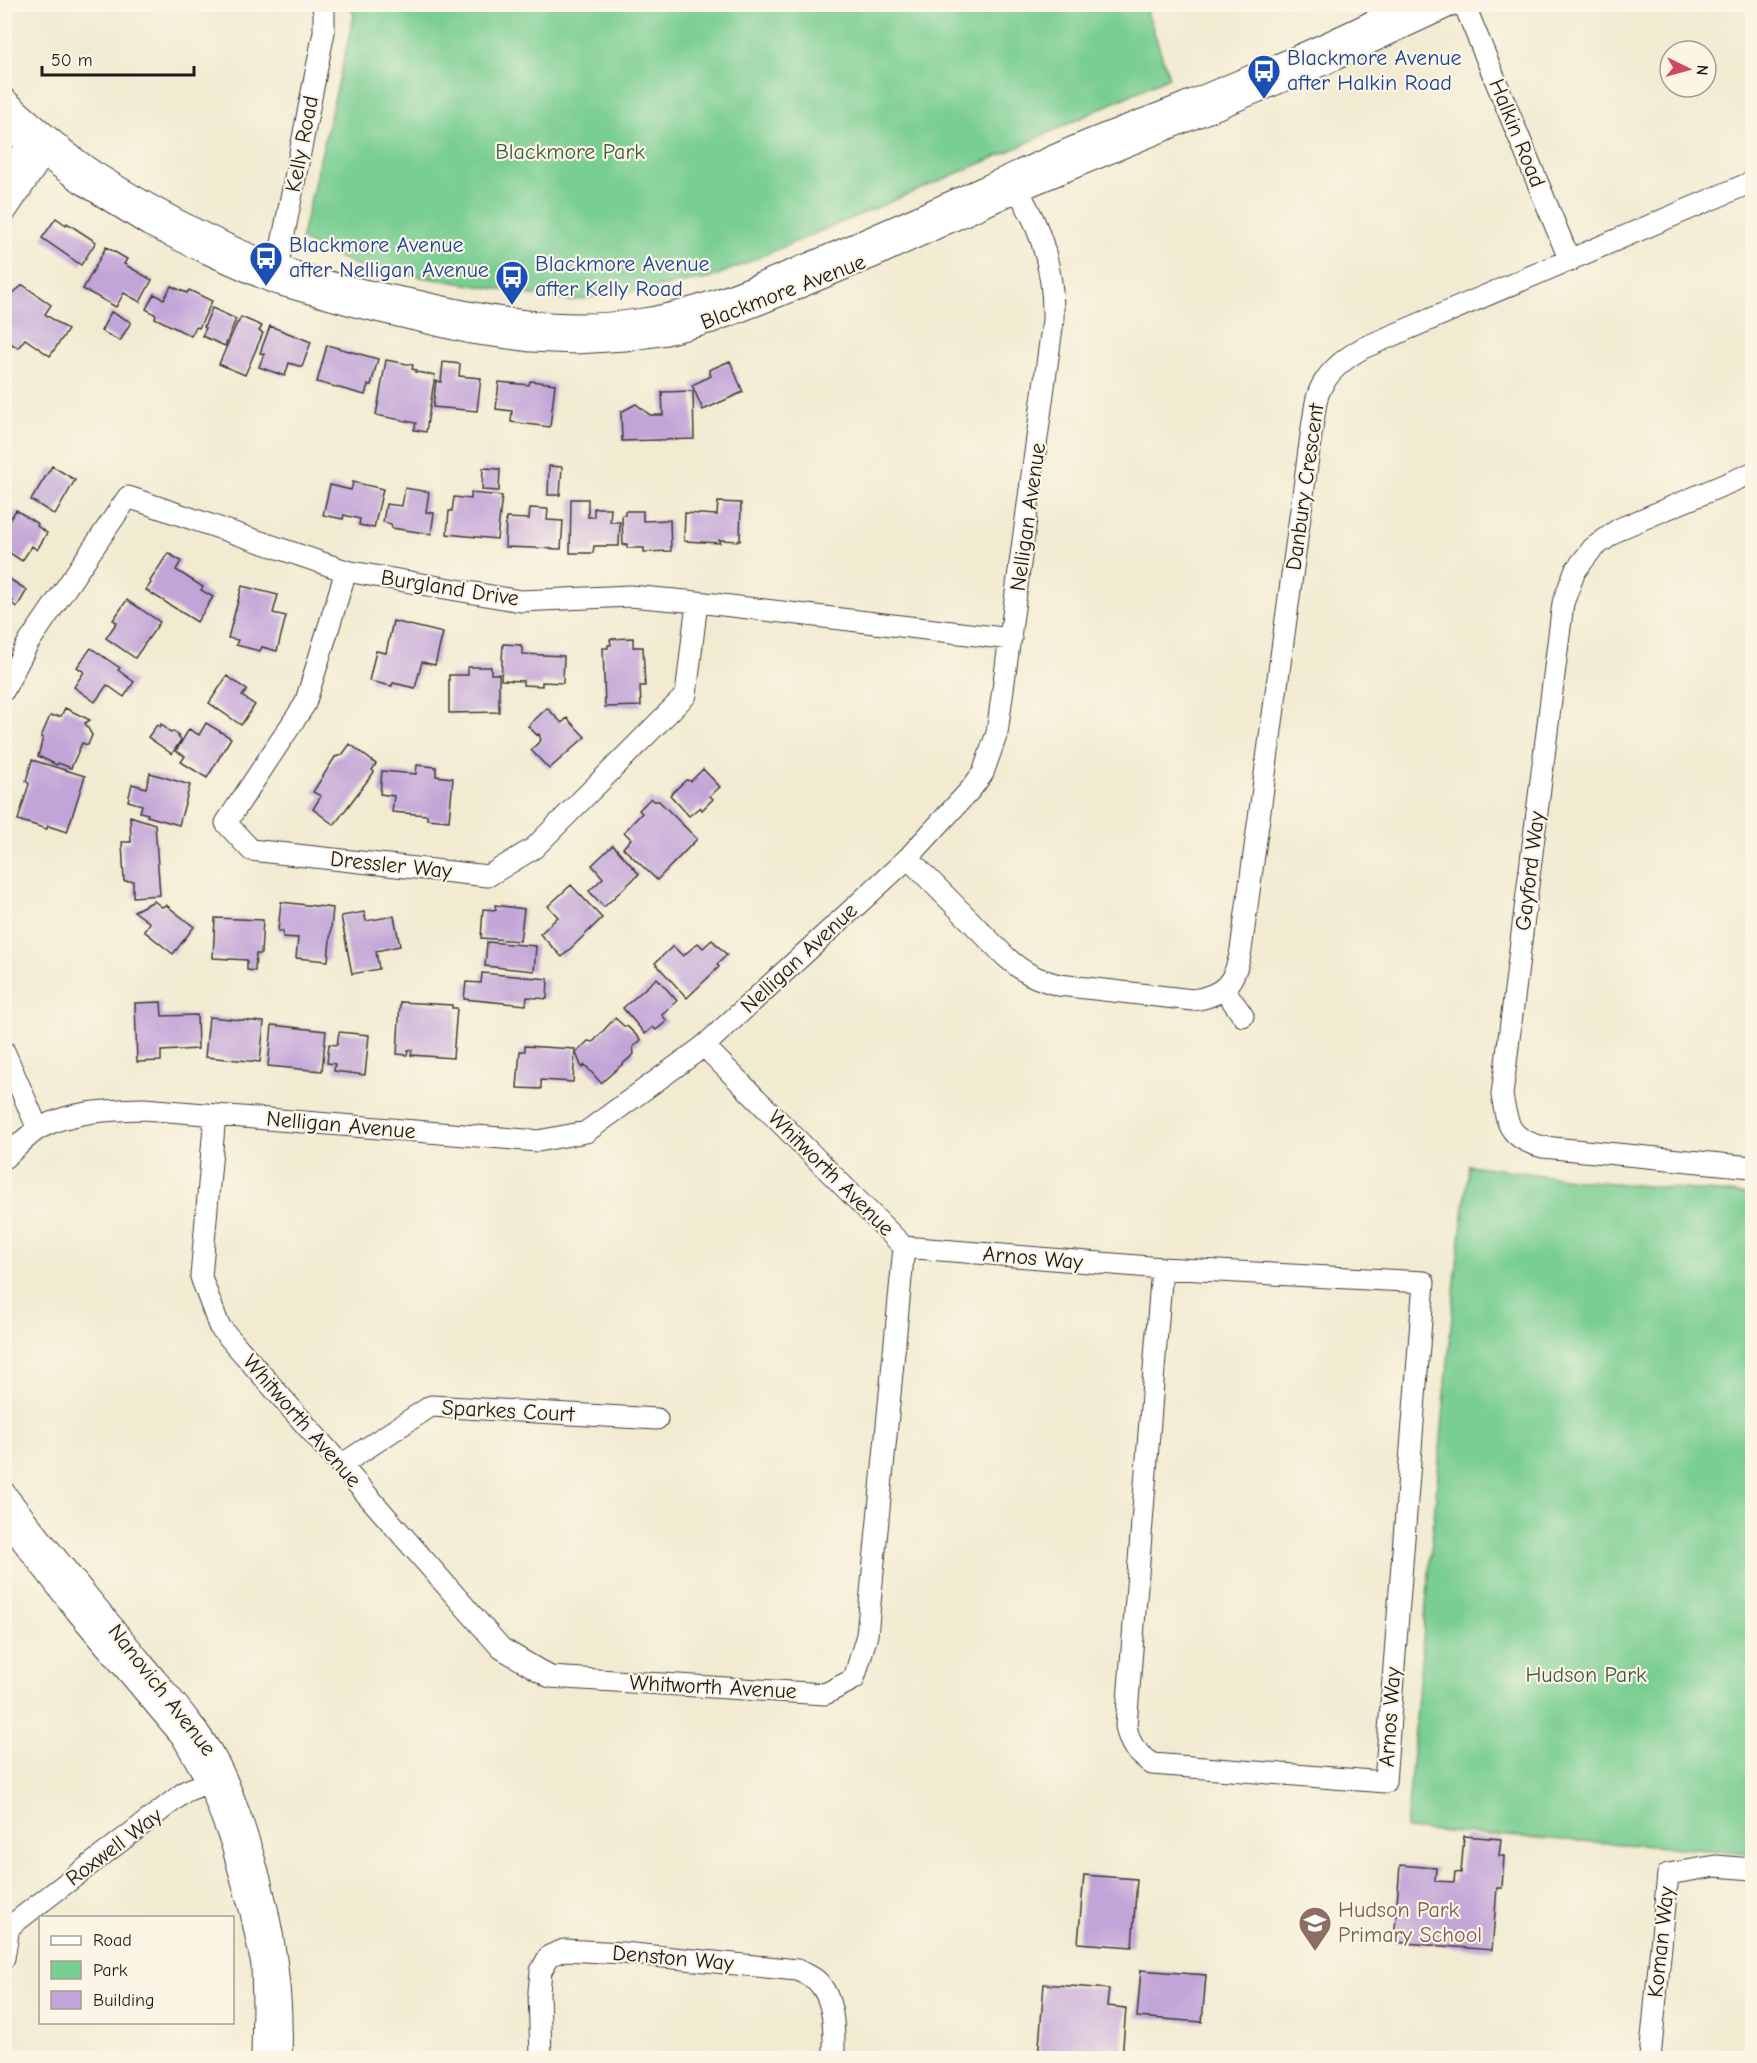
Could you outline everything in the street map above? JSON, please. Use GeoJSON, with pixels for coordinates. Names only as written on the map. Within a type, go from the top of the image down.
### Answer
{"type":"FeatureCollection","features":[{"type":"Feature","properties":{"kind":"street","name":"Kelly Road"},"geometry":{"type":"LineString","coordinates":[[276,274],[324,32],[322,4]]}},
{"type":"Feature","properties":{"kind":"street","name":"Blackmore Avenue"},"geometry":{"type":"LineString","coordinates":[[4,98],[41,142],[80,182],[148,225],[204,252],[276,274],[355,306],[471,333],[531,341],[576,343],[625,340],[712,322],[878,255],[1014,183],[1066,150],[1260,72],[1407,4]]}},
{"type":"Feature","properties":{"kind":"street","name":"Blackmore Avenue"},"geometry":{"type":"LineString","coordinates":[[1014,183],[1327,63],[1454,4]]}},
{"type":"Feature","properties":{"kind":"street","name":"Halkin Road"},"geometry":{"type":"LineString","coordinates":[[1464,4],[1570,261]]}},
{"type":"Feature","properties":{"kind":"street","name":"Blackmore Avenue"},"geometry":{"type":"LineString","coordinates":[[4,124],[41,142]]}},
{"type":"Feature","properties":{"kind":"street"},"geometry":{"type":"LineString","coordinates":[[4,177],[41,142]]}},
{"type":"Feature","properties":{"kind":"street"},"geometry":{"type":"LineString","coordinates":[[4,214],[41,142]]}},
{"type":"Feature","properties":{"kind":"street","name":"Danbury Crescent"},"geometry":{"type":"LineString","coordinates":[[1224,988],[1233,979],[1241,950],[1311,433],[1318,392],[1331,372],[1344,359],[1363,348],[1752,182]]}},
{"type":"Feature","properties":{"kind":"street","name":"Nelligan Avenue"},"geometry":{"type":"LineString","coordinates":[[4,1158],[38,1129],[67,1117],[102,1110],[144,1109],[538,1140],[586,1132],[704,1046],[908,858],[983,773],[997,733],[1054,312],[1051,276],[1045,250],[1033,219],[1014,183]]}},
{"type":"Feature","properties":{"kind":"street","name":"Gayford Way"},"geometry":{"type":"LineString","coordinates":[[1752,473],[1618,529],[1593,548],[1575,572],[1563,603],[1560,624],[1502,1095],[1506,1116],[1514,1134],[1526,1143],[1543,1148],[1752,1167]]}},
{"type":"Feature","properties":{"kind":"street","name":"Burgland Drive"},"geometry":{"type":"LineString","coordinates":[[4,690],[27,645],[128,497],[346,571],[521,601],[630,596],[1011,639]]}},
{"type":"Feature","properties":{"kind":"street","name":"Dressler Way"},"geometry":{"type":"LineString","coordinates":[[346,571],[305,704],[226,823],[250,850],[488,876],[534,848],[686,695],[697,602]]}},
{"type":"Feature","properties":{"kind":"street"},"geometry":{"type":"LineString","coordinates":[[908,858],[1006,957],[1038,980],[1059,985],[1193,1000],[1212,996],[1224,988],[1243,1016]]}},
{"type":"Feature","properties":{"kind":"street","name":"Whitworth Avenue"},"geometry":{"type":"LineString","coordinates":[[215,1115],[201,1277],[219,1326],[501,1648],[550,1677],[825,1694],[854,1679],[867,1635],[904,1247],[704,1046]]}},
{"type":"Feature","properties":{"kind":"street"},"geometry":{"type":"LineString","coordinates":[[4,1051],[38,1129]]}},
{"type":"Feature","properties":{"kind":"street","name":"Arnos Way"},"geometry":{"type":"LineString","coordinates":[[904,1247],[1162,1268],[1424,1282],[1385,1782],[1152,1764],[1134,1750],[1128,1738],[1126,1726],[1162,1268]]}},
{"type":"Feature","properties":{"kind":"street","name":"Sparkes Court"},"geometry":{"type":"LineString","coordinates":[[341,1465],[431,1406],[657,1419]]}},
{"type":"Feature","properties":{"kind":"street","name":"Nanovich Avenue"},"geometry":{"type":"LineString","coordinates":[[6,1506],[76,1611],[182,1737],[237,1807],[256,1862],[274,1933],[279,1972],[281,2058]]}},
{"type":"Feature","properties":{"kind":"street","name":"Nanovich Avenue"},"geometry":{"type":"LineString","coordinates":[[216,1779],[251,1912],[262,1965],[262,2058]]}},
{"type":"Feature","properties":{"kind":"street","name":"Roxwell Way"},"geometry":{"type":"LineString","coordinates":[[4,1958],[7,1926],[186,1791],[216,1779]]}},
{"type":"Feature","properties":{"kind":"street","name":"Koman Way"},"geometry":{"type":"LineString","coordinates":[[1650,2058],[1668,1874],[1716,1866],[1752,1869]]}},
{"type":"Feature","properties":{"kind":"street","name":"Denston Way"},"geometry":{"type":"LineString","coordinates":[[541,2058],[539,1992],[541,1971],[549,1956],[564,1950],[623,1953],[796,1970],[816,1980],[827,1994],[832,2016],[834,2058]]}},
{"type":"Feature","properties":{"kind":"green space","name":"Blackmore Park"},"geometry":{"type":"Polygon","coordinates":[[[350,5],[1145,5],[1169,77],[1005,153],[708,279],[570,301],[360,267],[301,240],[354,16],[350,5]]]}},
{"type":"Feature","properties":{"kind":"green space","name":"Hudson Park"},"geometry":{"type":"Polygon","coordinates":[[[1469,1165],[1578,1180],[1752,1195],[1752,1853],[1406,1829],[1456,1272],[1469,1165]]]}},
{"type":"Feature","properties":{"kind":"building"},"geometry":{"type":"Polygon","coordinates":[[[56,218],[96,242],[81,265],[42,238],[56,218]]]}},
{"type":"Feature","properties":{"kind":"building"},"geometry":{"type":"Polygon","coordinates":[[[106,247],[127,259],[124,264],[152,280],[140,302],[124,293],[116,307],[83,289],[106,247]]]}},
{"type":"Feature","properties":{"kind":"building"},"geometry":{"type":"Polygon","coordinates":[[[23,285],[51,305],[45,314],[68,330],[50,356],[25,339],[18,348],[4,339],[4,327],[8,321],[4,319],[4,298],[23,285]]]}},
{"type":"Feature","properties":{"kind":"building"},"geometry":{"type":"Polygon","coordinates":[[[171,286],[187,293],[189,290],[212,301],[199,328],[196,327],[191,336],[155,318],[156,315],[146,309],[154,294],[164,299],[171,286]]]}},
{"type":"Feature","properties":{"kind":"building"},"geometry":{"type":"Polygon","coordinates":[[[212,308],[236,319],[225,346],[202,336],[212,308]]]}},
{"type":"Feature","properties":{"kind":"building"},"geometry":{"type":"Polygon","coordinates":[[[111,312],[131,322],[120,341],[101,331],[111,312]]]}},
{"type":"Feature","properties":{"kind":"building"},"geometry":{"type":"Polygon","coordinates":[[[241,317],[262,326],[259,331],[263,333],[245,375],[219,364],[241,317]]]}},
{"type":"Feature","properties":{"kind":"building"},"geometry":{"type":"Polygon","coordinates":[[[270,326],[311,342],[302,367],[289,363],[285,376],[259,367],[264,354],[260,353],[270,326]]]}},
{"type":"Feature","properties":{"kind":"building"},"geometry":{"type":"Polygon","coordinates":[[[327,345],[378,359],[371,385],[368,385],[365,395],[317,382],[327,345]]]}},
{"type":"Feature","properties":{"kind":"building"},"geometry":{"type":"Polygon","coordinates":[[[386,360],[413,365],[412,369],[416,370],[415,372],[435,375],[426,432],[414,430],[416,423],[376,415],[386,360]]]}},
{"type":"Feature","properties":{"kind":"building"},"geometry":{"type":"Polygon","coordinates":[[[730,361],[743,392],[703,410],[692,385],[711,376],[709,370],[730,361]]]}},
{"type":"Feature","properties":{"kind":"building"},"geometry":{"type":"Polygon","coordinates":[[[443,362],[460,364],[459,376],[481,378],[477,411],[433,407],[436,381],[441,382],[443,362]]]}},
{"type":"Feature","properties":{"kind":"building"},"geometry":{"type":"Polygon","coordinates":[[[530,381],[555,384],[550,427],[511,422],[512,411],[496,409],[499,382],[529,385],[530,381]]]}},
{"type":"Feature","properties":{"kind":"building"},"geometry":{"type":"Polygon","coordinates":[[[693,391],[694,439],[622,441],[621,412],[636,404],[650,415],[663,415],[662,392],[693,391]]]}},
{"type":"Feature","properties":{"kind":"building"},"geometry":{"type":"Polygon","coordinates":[[[52,466],[75,480],[55,515],[31,500],[52,466]]]}},
{"type":"Feature","properties":{"kind":"building"},"geometry":{"type":"Polygon","coordinates":[[[549,466],[562,467],[560,495],[548,495],[549,466]]]}},
{"type":"Feature","properties":{"kind":"building"},"geometry":{"type":"Polygon","coordinates":[[[483,468],[500,469],[499,491],[482,490],[483,468]]]}},
{"type":"Feature","properties":{"kind":"building"},"geometry":{"type":"Polygon","coordinates":[[[353,482],[383,489],[374,528],[359,525],[360,519],[344,515],[343,519],[323,515],[330,485],[351,490],[353,482]]]}},
{"type":"Feature","properties":{"kind":"building"},"geometry":{"type":"Polygon","coordinates":[[[405,488],[429,492],[426,512],[434,513],[431,534],[392,528],[391,524],[383,522],[386,504],[402,506],[405,488]]]}},
{"type":"Feature","properties":{"kind":"building"},"geometry":{"type":"Polygon","coordinates":[[[471,493],[502,496],[497,539],[447,534],[449,511],[452,511],[454,497],[471,499],[471,493]]]}},
{"type":"Feature","properties":{"kind":"building"},"geometry":{"type":"Polygon","coordinates":[[[571,499],[588,499],[588,517],[594,517],[594,508],[611,508],[610,522],[620,522],[619,546],[594,546],[593,553],[570,553],[571,499]]]}},
{"type":"Feature","properties":{"kind":"building"},"geometry":{"type":"Polygon","coordinates":[[[718,502],[741,503],[740,541],[719,540],[720,543],[684,541],[685,513],[717,515],[718,502]]]}},
{"type":"Feature","properties":{"kind":"building"},"geometry":{"type":"Polygon","coordinates":[[[530,508],[548,509],[547,520],[563,521],[561,549],[505,547],[506,518],[529,519],[530,508]]]}},
{"type":"Feature","properties":{"kind":"building"},"geometry":{"type":"Polygon","coordinates":[[[16,510],[38,524],[37,526],[47,533],[37,550],[32,546],[22,561],[5,550],[8,541],[4,538],[4,529],[16,510]]]}},
{"type":"Feature","properties":{"kind":"building"},"geometry":{"type":"Polygon","coordinates":[[[625,511],[643,511],[643,521],[670,520],[671,551],[644,552],[644,548],[627,548],[627,544],[623,545],[622,515],[625,515],[625,511]]]}},
{"type":"Feature","properties":{"kind":"building"},"geometry":{"type":"Polygon","coordinates":[[[168,553],[181,561],[176,570],[203,587],[201,590],[213,597],[197,622],[146,590],[168,553]]]}},
{"type":"Feature","properties":{"kind":"building"},"geometry":{"type":"Polygon","coordinates":[[[8,578],[27,590],[17,607],[11,603],[13,601],[4,596],[4,579],[8,578]]]}},
{"type":"Feature","properties":{"kind":"building"},"geometry":{"type":"Polygon","coordinates":[[[242,586],[278,595],[273,613],[286,616],[277,651],[262,647],[260,651],[236,645],[238,640],[228,638],[242,586]]]}},
{"type":"Feature","properties":{"kind":"building"},"geometry":{"type":"Polygon","coordinates":[[[127,600],[160,622],[135,658],[106,638],[117,622],[113,620],[127,600]]]}},
{"type":"Feature","properties":{"kind":"building"},"geometry":{"type":"Polygon","coordinates":[[[393,621],[443,633],[435,665],[422,662],[415,688],[369,681],[376,651],[386,653],[393,621]]]}},
{"type":"Feature","properties":{"kind":"building"},"geometry":{"type":"Polygon","coordinates":[[[633,638],[633,647],[643,647],[645,686],[640,686],[641,706],[605,707],[603,648],[611,645],[610,639],[633,638]]]}},
{"type":"Feature","properties":{"kind":"building"},"geometry":{"type":"Polygon","coordinates":[[[503,644],[521,645],[523,654],[564,656],[563,683],[542,682],[542,686],[523,685],[523,681],[501,680],[503,644]]]}},
{"type":"Feature","properties":{"kind":"building"},"geometry":{"type":"Polygon","coordinates":[[[91,648],[120,668],[118,670],[134,682],[124,697],[107,685],[95,702],[74,687],[84,672],[77,667],[91,648]]]}},
{"type":"Feature","properties":{"kind":"building"},"geometry":{"type":"Polygon","coordinates":[[[468,667],[491,667],[491,674],[499,674],[499,712],[449,713],[449,675],[468,675],[468,667]]]}},
{"type":"Feature","properties":{"kind":"building"},"geometry":{"type":"Polygon","coordinates":[[[227,676],[247,690],[242,696],[255,705],[241,725],[209,703],[227,676]]]}},
{"type":"Feature","properties":{"kind":"building"},"geometry":{"type":"Polygon","coordinates":[[[65,708],[90,720],[85,723],[92,735],[88,745],[82,743],[71,768],[58,763],[57,765],[38,756],[43,738],[41,737],[50,716],[61,716],[65,708]]]}},
{"type":"Feature","properties":{"kind":"building"},"geometry":{"type":"Polygon","coordinates":[[[547,708],[562,723],[567,718],[585,737],[549,769],[531,750],[541,740],[539,734],[537,735],[528,726],[547,708]]]}},
{"type":"Feature","properties":{"kind":"building"},"geometry":{"type":"Polygon","coordinates":[[[206,723],[231,738],[207,778],[181,762],[185,756],[176,751],[189,729],[199,735],[206,723]]]}},
{"type":"Feature","properties":{"kind":"building"},"geometry":{"type":"Polygon","coordinates":[[[161,724],[171,733],[173,731],[181,740],[172,754],[148,737],[157,725],[160,727],[161,724]]]}},
{"type":"Feature","properties":{"kind":"building"},"geometry":{"type":"Polygon","coordinates":[[[350,744],[376,764],[372,770],[374,772],[334,825],[313,809],[321,796],[313,792],[335,757],[342,755],[350,744]]]}},
{"type":"Feature","properties":{"kind":"building"},"geometry":{"type":"Polygon","coordinates":[[[32,760],[85,776],[67,832],[48,826],[47,829],[18,820],[29,784],[26,781],[32,760]]]}},
{"type":"Feature","properties":{"kind":"building"},"geometry":{"type":"Polygon","coordinates":[[[417,765],[436,767],[436,776],[453,778],[449,821],[427,819],[427,815],[392,812],[394,796],[380,794],[382,771],[416,774],[417,765]]]}},
{"type":"Feature","properties":{"kind":"building"},"geometry":{"type":"Polygon","coordinates":[[[703,769],[720,787],[710,796],[713,799],[702,810],[700,807],[689,816],[670,795],[686,780],[691,781],[703,769]]]}},
{"type":"Feature","properties":{"kind":"building"},"geometry":{"type":"Polygon","coordinates":[[[150,773],[190,785],[179,825],[147,816],[148,814],[140,812],[142,805],[128,801],[132,784],[146,788],[150,773]]]}},
{"type":"Feature","properties":{"kind":"building"},"geometry":{"type":"Polygon","coordinates":[[[651,798],[659,801],[697,839],[657,880],[623,848],[631,839],[624,832],[642,813],[639,810],[651,798]]]}},
{"type":"Feature","properties":{"kind":"building"},"geometry":{"type":"Polygon","coordinates":[[[130,816],[155,824],[160,895],[133,897],[133,881],[124,881],[122,842],[131,842],[130,816]]]}},
{"type":"Feature","properties":{"kind":"building"},"geometry":{"type":"Polygon","coordinates":[[[613,845],[639,874],[604,907],[589,891],[603,878],[592,865],[613,845]]]}},
{"type":"Feature","properties":{"kind":"building"},"geometry":{"type":"Polygon","coordinates":[[[571,885],[602,918],[562,957],[540,934],[558,917],[548,906],[571,885]]]}},
{"type":"Feature","properties":{"kind":"building"},"geometry":{"type":"Polygon","coordinates":[[[154,901],[162,907],[166,905],[194,927],[173,954],[144,931],[150,923],[134,911],[154,901]]]}},
{"type":"Feature","properties":{"kind":"building"},"geometry":{"type":"Polygon","coordinates":[[[281,902],[333,908],[328,961],[296,958],[298,938],[283,937],[283,931],[278,931],[281,902]]]}},
{"type":"Feature","properties":{"kind":"building"},"geometry":{"type":"Polygon","coordinates":[[[495,905],[524,909],[520,941],[481,938],[483,909],[496,910],[495,905]]]}},
{"type":"Feature","properties":{"kind":"building"},"geometry":{"type":"Polygon","coordinates":[[[364,912],[366,921],[394,916],[400,946],[376,951],[379,969],[352,974],[341,916],[364,912]]]}},
{"type":"Feature","properties":{"kind":"building"},"geometry":{"type":"Polygon","coordinates":[[[215,918],[263,920],[261,954],[256,954],[255,971],[247,970],[247,960],[213,958],[215,918]]]}},
{"type":"Feature","properties":{"kind":"building"},"geometry":{"type":"Polygon","coordinates":[[[712,940],[727,955],[717,964],[719,967],[687,998],[655,963],[673,946],[683,956],[698,943],[703,948],[712,940]]]}},
{"type":"Feature","properties":{"kind":"building"},"geometry":{"type":"Polygon","coordinates":[[[487,942],[536,946],[534,971],[485,966],[487,942]]]}},
{"type":"Feature","properties":{"kind":"building"},"geometry":{"type":"Polygon","coordinates":[[[482,973],[548,979],[547,999],[527,997],[526,1005],[464,999],[466,982],[481,983],[482,973]]]}},
{"type":"Feature","properties":{"kind":"building"},"geometry":{"type":"Polygon","coordinates":[[[657,978],[677,1001],[662,1015],[667,1021],[656,1030],[653,1027],[645,1034],[623,1008],[657,978]]]}},
{"type":"Feature","properties":{"kind":"building"},"geometry":{"type":"Polygon","coordinates":[[[161,1002],[162,1016],[197,1015],[198,1049],[161,1051],[161,1061],[137,1062],[135,1003],[161,1002]]]}},
{"type":"Feature","properties":{"kind":"building"},"geometry":{"type":"Polygon","coordinates":[[[400,1002],[452,1005],[452,1008],[457,1008],[453,1058],[411,1055],[412,1050],[408,1050],[407,1055],[397,1054],[400,1002]]]}},
{"type":"Feature","properties":{"kind":"building"},"geometry":{"type":"Polygon","coordinates":[[[209,1017],[264,1022],[260,1062],[205,1057],[209,1017]]]}},
{"type":"Feature","properties":{"kind":"building"},"geometry":{"type":"Polygon","coordinates":[[[615,1018],[641,1040],[633,1047],[634,1054],[601,1083],[585,1065],[582,1068],[576,1053],[588,1041],[593,1042],[615,1018]]]}},
{"type":"Feature","properties":{"kind":"building"},"geometry":{"type":"Polygon","coordinates":[[[272,1025],[326,1031],[322,1071],[268,1066],[272,1025]]]}},
{"type":"Feature","properties":{"kind":"building"},"geometry":{"type":"Polygon","coordinates":[[[339,1032],[369,1035],[365,1075],[334,1071],[335,1064],[327,1063],[329,1044],[337,1045],[339,1032]]]}},
{"type":"Feature","properties":{"kind":"building"},"geometry":{"type":"Polygon","coordinates":[[[525,1046],[575,1049],[573,1082],[541,1080],[541,1089],[517,1088],[520,1051],[525,1051],[525,1046]]]}},
{"type":"Feature","properties":{"kind":"building"},"geometry":{"type":"Polygon","coordinates":[[[1464,1836],[1501,1839],[1499,1856],[1504,1856],[1502,1888],[1497,1888],[1492,1950],[1394,1942],[1400,1865],[1436,1868],[1435,1881],[1454,1882],[1455,1872],[1461,1873],[1464,1836]]]}},
{"type":"Feature","properties":{"kind":"building"},"geometry":{"type":"Polygon","coordinates":[[[1084,1875],[1137,1879],[1132,1947],[1078,1943],[1084,1875]]]}},
{"type":"Feature","properties":{"kind":"building"},"geometry":{"type":"Polygon","coordinates":[[[1141,1970],[1206,1975],[1202,2022],[1137,2017],[1141,1970]]]}},
{"type":"Feature","properties":{"kind":"building"},"geometry":{"type":"Polygon","coordinates":[[[1044,1984],[1109,1989],[1107,2006],[1126,2008],[1122,2058],[1038,2058],[1044,1984]]]}},
{"type":"Feature","properties":{"kind":"place","name":"Blackmore Avenue after Halkin Road"},"geometry":{"type":"Point","coordinates":[1264,100]}},
{"type":"Feature","properties":{"kind":"place","name":"Blackmore Avenue after Nelligan Avenue"},"geometry":{"type":"Point","coordinates":[266,287]}},
{"type":"Feature","properties":{"kind":"place","name":"Blackmore Avenue after Kelly Road"},"geometry":{"type":"Point","coordinates":[512,306]}},
{"type":"Feature","properties":{"kind":"place","name":"Hudson Park Primary School"},"geometry":{"type":"Point","coordinates":[1315,1952]}}]}
